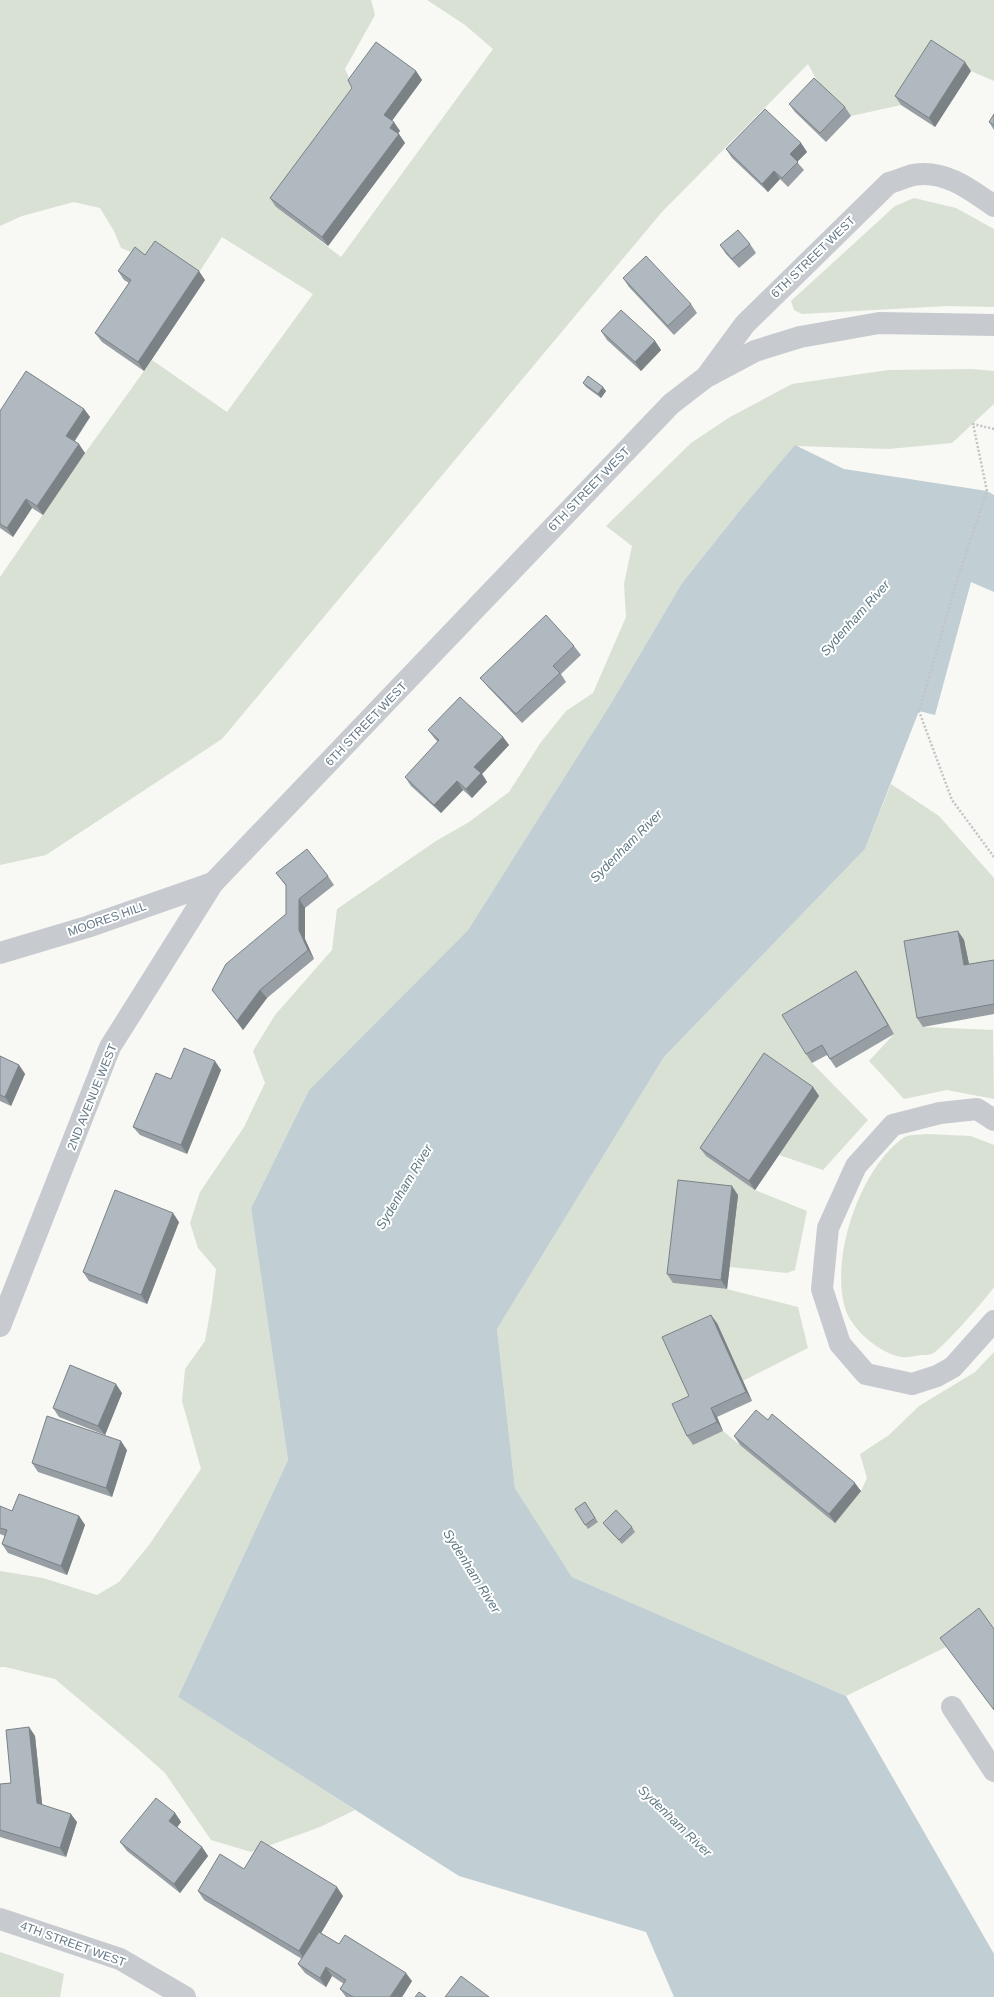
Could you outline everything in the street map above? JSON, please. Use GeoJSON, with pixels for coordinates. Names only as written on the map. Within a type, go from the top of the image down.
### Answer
{"type":"FeatureCollection","features":[{"type":"Feature","properties":{"kind":"street","name":"6TH STREET WEST"},"geometry":{"type":"LineString","coordinates":[[214,883],[671,404],[706,377],[745,324],[889,183],[913,175],[939,175],[963,185],[994,206]]}},
{"type":"Feature","properties":{"kind":"street"},"geometry":{"type":"LineString","coordinates":[[706,377],[755,351],[800,337],[879,323],[994,325]]}},
{"type":"Feature","properties":{"kind":"street","name":"MOORES HILL"},"geometry":{"type":"LineString","coordinates":[[0,953],[87,927],[214,883]]}},
{"type":"Feature","properties":{"kind":"street","name":"2ND AVENUE WEST"},"geometry":{"type":"LineString","coordinates":[[0,1326],[110,1047],[214,883]]}},
{"type":"Feature","properties":{"kind":"street"},"geometry":{"type":"LineString","coordinates":[[994,1120],[977,1109],[940,1113],[893,1125],[856,1166],[828,1228],[822,1289],[840,1344],[866,1374],[912,1384],[937,1376],[953,1367],[994,1321]]}},
{"type":"Feature","properties":{"kind":"street"},"geometry":{"type":"LineString","coordinates":[[952,1707],[994,1772]]}},
{"type":"Feature","properties":{"kind":"street","name":"4TH STREET WEST"},"geometry":{"type":"LineString","coordinates":[[0,1919],[120,1959],[185,1997]]}},
{"type":"Feature","properties":{"kind":"path"},"geometry":{"type":"LineString","coordinates":[[994,429],[973,424],[987,491],[958,577],[919,711],[952,800],[994,857]]}},
{"type":"Feature","properties":{"kind":"shaded area"},"geometry":{"type":"Polygon","coordinates":[[[0,0],[371,0],[375,15],[345,69],[354,88],[276,207],[341,257],[493,49],[465,25],[427,0],[994,0],[994,81],[971,71],[937,49],[901,105],[851,116],[820,86],[808,64],[661,213],[222,739],[46,855],[0,865],[0,577],[85,453],[152,360],[227,412],[313,294],[222,237],[198,274],[151,263],[141,256],[121,248],[114,231],[100,208],[74,202],[22,216],[0,226],[0,0]]]}},
{"type":"Feature","properties":{"kind":"shaded area"},"geometry":{"type":"Polygon","coordinates":[[[914,198],[956,208],[994,229],[994,307],[947,306],[802,314],[794,310],[791,301],[895,206],[914,198]]]}},
{"type":"Feature","properties":{"kind":"shaded area"},"geometry":{"type":"Polygon","coordinates":[[[972,369],[994,371],[994,404],[952,443],[889,449],[795,446],[741,509],[682,583],[610,705],[468,930],[309,1090],[251,1208],[288,1460],[178,1697],[355,1810],[320,1827],[251,1852],[211,1840],[165,1773],[55,1679],[0,1667],[0,1571],[43,1578],[97,1595],[119,1582],[149,1545],[201,1469],[182,1401],[185,1369],[205,1341],[216,1269],[198,1248],[190,1223],[200,1192],[244,1127],[265,1083],[253,1051],[275,1015],[332,950],[337,909],[436,841],[469,822],[509,792],[541,742],[566,711],[593,693],[626,617],[624,584],[632,546],[606,526],[691,443],[730,417],[792,384],[888,370],[972,369]]]}},
{"type":"Feature","properties":{"kind":"shaded area"},"geometry":{"type":"Polygon","coordinates":[[[891,784],[939,816],[994,878],[994,970],[923,1027],[993,1030],[994,1099],[947,1090],[904,1099],[869,1061],[894,1034],[862,980],[812,1063],[868,1120],[823,1170],[779,1155],[755,1190],[807,1211],[795,1270],[787,1273],[729,1267],[673,1283],[727,1289],[798,1307],[808,1348],[695,1405],[693,1444],[723,1431],[740,1445],[861,1491],[867,1478],[860,1454],[889,1435],[919,1406],[975,1372],[994,1352],[994,1629],[946,1647],[846,1696],[572,1577],[515,1488],[497,1329],[664,1057],[865,849],[891,784]]]}},
{"type":"Feature","properties":{"kind":"shaded area"},"geometry":{"type":"Polygon","coordinates":[[[927,1134],[971,1136],[994,1145],[994,1287],[964,1323],[932,1354],[904,1357],[893,1355],[876,1346],[853,1324],[845,1308],[841,1287],[842,1264],[845,1240],[852,1216],[862,1192],[874,1170],[888,1152],[903,1138],[911,1135],[927,1134]]]}},
{"type":"Feature","properties":{"kind":"shaded area"},"geometry":{"type":"Polygon","coordinates":[[[0,1952],[64,1974],[60,1997],[0,1997],[0,1952]]]}},
{"type":"Feature","properties":{"kind":"water","name":"Sydenham River"},"geometry":{"type":"Polygon","coordinates":[[[795,445],[844,469],[987,491],[994,495],[994,592],[971,582],[935,715],[919,711],[865,849],[664,1057],[497,1329],[515,1488],[572,1577],[846,1696],[994,1954],[994,1997],[674,1997],[646,1932],[459,1876],[178,1697],[288,1460],[251,1208],[309,1090],[468,930],[610,705],[682,583],[741,509],[795,445]]]}},
{"type":"Feature","properties":{"kind":"building"},"geometry":{"type":"Polygon","coordinates":[[[931,40],[965,62],[929,118],[895,96],[931,40]]]}},
{"type":"Feature","properties":{"kind":"building"},"geometry":{"type":"Polygon","coordinates":[[[376,42],[416,71],[384,115],[394,122],[390,128],[399,134],[322,237],[270,198],[352,88],[348,80],[376,42]]]}},
{"type":"Feature","properties":{"kind":"building"},"geometry":{"type":"Polygon","coordinates":[[[814,78],[845,107],[820,133],[789,104],[814,78]]]}},
{"type":"Feature","properties":{"kind":"building"},"geometry":{"type":"Polygon","coordinates":[[[765,109],[801,143],[790,154],[798,162],[782,178],[774,171],[762,184],[726,149],[765,109]]]}},
{"type":"Feature","properties":{"kind":"building"},"geometry":{"type":"Polygon","coordinates":[[[994,114],[994,125],[989,122],[994,114]]]}},
{"type":"Feature","properties":{"kind":"building"},"geometry":{"type":"Polygon","coordinates":[[[738,230],[750,244],[732,259],[720,245],[738,230]]]}},
{"type":"Feature","properties":{"kind":"building"},"geometry":{"type":"Polygon","coordinates":[[[155,241],[199,271],[138,362],[95,333],[131,280],[118,271],[135,247],[145,255],[155,241]]]}},
{"type":"Feature","properties":{"kind":"building"},"geometry":{"type":"Polygon","coordinates":[[[646,256],[691,304],[668,326],[623,278],[646,256]]]}},
{"type":"Feature","properties":{"kind":"building"},"geometry":{"type":"Polygon","coordinates":[[[621,310],[655,341],[635,362],[601,331],[621,310]]]}},
{"type":"Feature","properties":{"kind":"building"},"geometry":{"type":"Polygon","coordinates":[[[26,371],[84,409],[66,436],[79,444],[37,506],[26,499],[7,528],[0,524],[0,411],[26,371]]]}},
{"type":"Feature","properties":{"kind":"building"},"geometry":{"type":"Polygon","coordinates":[[[588,376],[603,387],[598,394],[583,383],[588,376]]]}},
{"type":"Feature","properties":{"kind":"building"},"geometry":{"type":"Polygon","coordinates":[[[546,615],[574,646],[553,666],[560,673],[516,714],[480,678],[546,615]]]}},
{"type":"Feature","properties":{"kind":"building"},"geometry":{"type":"Polygon","coordinates":[[[460,697],[503,737],[474,767],[481,773],[466,789],[457,781],[434,805],[405,777],[439,740],[428,730],[460,697]]]}},
{"type":"Feature","properties":{"kind":"building"},"geometry":{"type":"Polygon","coordinates":[[[307,849],[328,876],[299,899],[299,930],[308,950],[260,990],[237,1021],[212,990],[226,964],[286,914],[286,885],[276,873],[307,849]]]}},
{"type":"Feature","properties":{"kind":"building"},"geometry":{"type":"Polygon","coordinates":[[[958,931],[964,965],[994,960],[994,1004],[917,1018],[904,941],[958,931]]]}},
{"type":"Feature","properties":{"kind":"building"},"geometry":{"type":"Polygon","coordinates":[[[856,971],[888,1025],[830,1059],[822,1045],[806,1054],[782,1015],[856,971]]]}},
{"type":"Feature","properties":{"kind":"building"},"geometry":{"type":"Polygon","coordinates":[[[184,1048],[215,1061],[181,1145],[133,1127],[156,1073],[171,1079],[184,1048]]]}},
{"type":"Feature","properties":{"kind":"building"},"geometry":{"type":"Polygon","coordinates":[[[764,1053],[813,1087],[749,1181],[700,1148],[764,1053]]]}},
{"type":"Feature","properties":{"kind":"building"},"geometry":{"type":"Polygon","coordinates":[[[0,1056],[19,1065],[5,1097],[0,1095],[0,1056]]]}},
{"type":"Feature","properties":{"kind":"building"},"geometry":{"type":"Polygon","coordinates":[[[678,1180],[732,1186],[721,1280],[667,1274],[678,1180]]]}},
{"type":"Feature","properties":{"kind":"building"},"geometry":{"type":"Polygon","coordinates":[[[115,1190],[173,1213],[141,1295],[83,1272],[115,1190]]]}},
{"type":"Feature","properties":{"kind":"building"},"geometry":{"type":"Polygon","coordinates":[[[711,1315],[746,1392],[711,1408],[717,1422],[687,1436],[672,1404],[689,1396],[662,1337],[711,1315]]]}},
{"type":"Feature","properties":{"kind":"building"},"geometry":{"type":"Polygon","coordinates":[[[70,1365],[116,1384],[98,1426],[53,1408],[70,1365]]]}},
{"type":"Feature","properties":{"kind":"building"},"geometry":{"type":"Polygon","coordinates":[[[756,1410],[768,1420],[772,1414],[855,1483],[829,1514],[734,1436],[756,1410]]]}},
{"type":"Feature","properties":{"kind":"building"},"geometry":{"type":"Polygon","coordinates":[[[47,1416],[121,1441],[106,1488],[32,1463],[47,1416]]]}},
{"type":"Feature","properties":{"kind":"building"},"geometry":{"type":"Polygon","coordinates":[[[19,1494],[79,1516],[61,1566],[2,1544],[7,1530],[0,1528],[0,1506],[12,1511],[19,1494]]]}},
{"type":"Feature","properties":{"kind":"building"},"geometry":{"type":"Polygon","coordinates":[[[585,1502],[595,1518],[585,1525],[575,1509],[585,1502]]]}},
{"type":"Feature","properties":{"kind":"building"},"geometry":{"type":"Polygon","coordinates":[[[616,1510],[632,1527],[619,1540],[603,1523],[616,1510]]]}},
{"type":"Feature","properties":{"kind":"building"},"geometry":{"type":"Polygon","coordinates":[[[979,1608],[994,1629],[994,1710],[940,1638],[979,1608]]]}},
{"type":"Feature","properties":{"kind":"building"},"geometry":{"type":"Polygon","coordinates":[[[29,1727],[37,1803],[71,1814],[60,1848],[0,1830],[0,1784],[11,1783],[6,1730],[29,1727]]]}},
{"type":"Feature","properties":{"kind":"building"},"geometry":{"type":"Polygon","coordinates":[[[156,1798],[175,1813],[169,1821],[202,1847],[174,1884],[120,1842],[156,1798]]]}},
{"type":"Feature","properties":{"kind":"building"},"geometry":{"type":"Polygon","coordinates":[[[261,1841],[337,1887],[299,1951],[198,1891],[220,1854],[244,1869],[261,1841]]]}},
{"type":"Feature","properties":{"kind":"building"},"geometry":{"type":"Polygon","coordinates":[[[319,1932],[339,1944],[345,1935],[406,1973],[390,1997],[353,1997],[340,1989],[346,1980],[326,1967],[320,1978],[298,1964],[319,1932]]]}},
{"type":"Feature","properties":{"kind":"building"},"geometry":{"type":"Polygon","coordinates":[[[461,1976],[489,1997],[445,1997],[461,1976]]]}},
{"type":"Feature","properties":{"kind":"building"},"geometry":{"type":"Polygon","coordinates":[[[419,1992],[426,1997],[415,1997],[419,1992]]]}}]}
